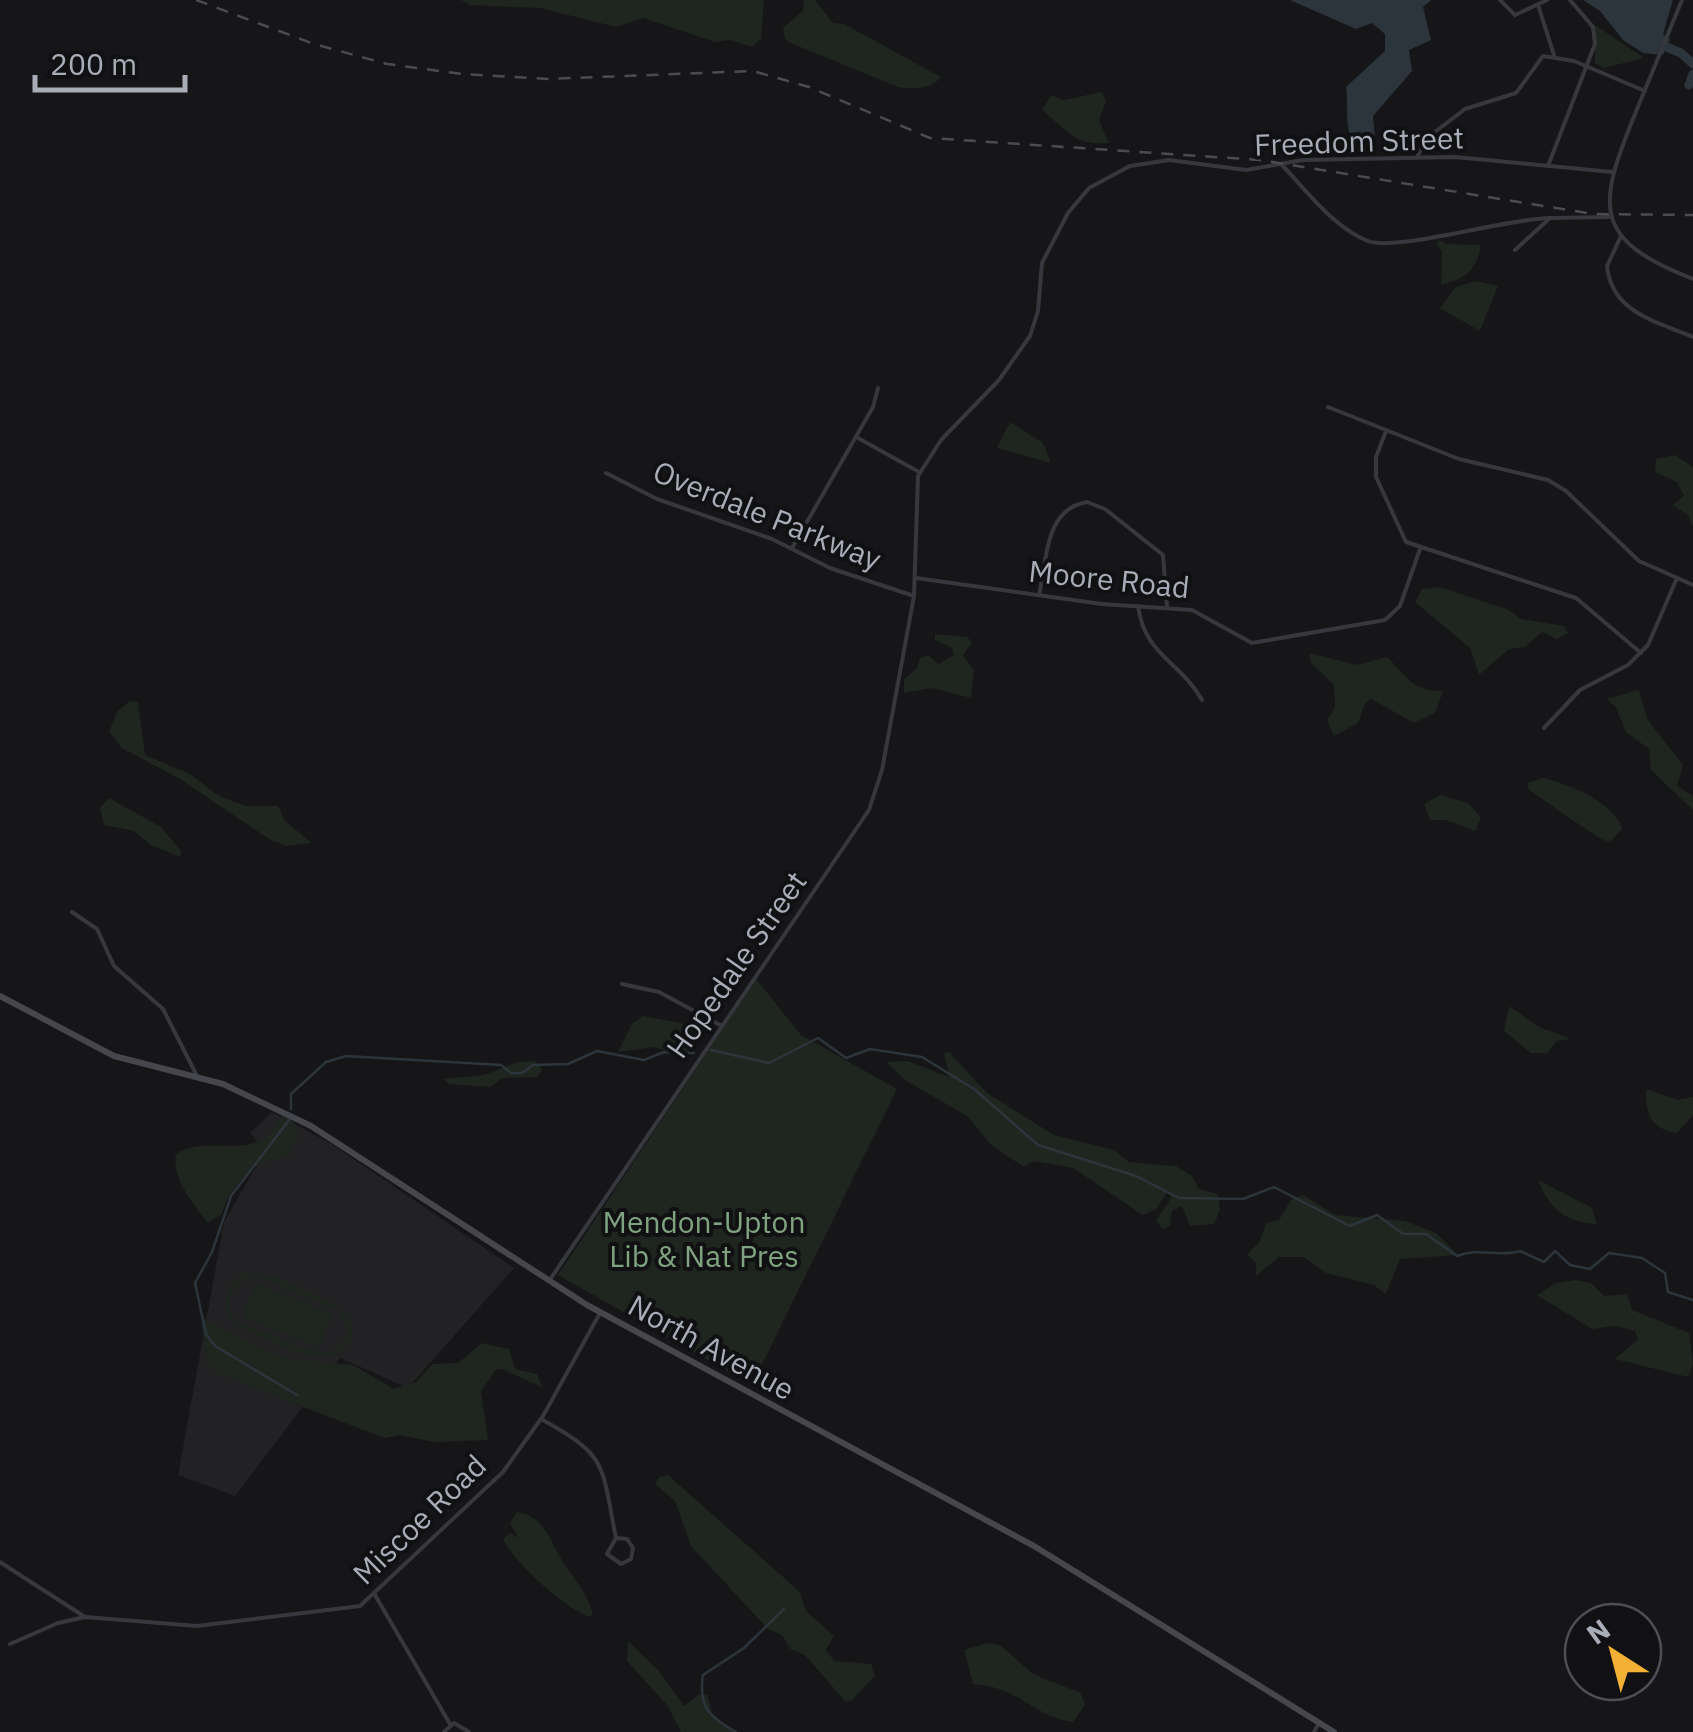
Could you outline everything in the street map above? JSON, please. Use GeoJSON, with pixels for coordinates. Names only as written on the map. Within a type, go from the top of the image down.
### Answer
{"type":"FeatureCollection","features":[{"type":"Feature","properties":{"kind":"main road","name":"North Avenue"},"geometry":{"type":"LineString","coordinates":[[0,996],[119,1058],[238,1090],[335,1140],[600,1313],[1032,1546],[1334,1732]]}},
{"type":"Feature","properties":{"kind":"street"},"geometry":{"type":"LineString","coordinates":[[1500,0],[1512,15],[1547,0]]}},
{"type":"Feature","properties":{"kind":"street"},"geometry":{"type":"LineString","coordinates":[[1548,166],[1595,44],[1593,28],[1570,0]]}},
{"type":"Feature","properties":{"kind":"street"},"geometry":{"type":"LineString","coordinates":[[1682,0],[1612,172],[1607,196],[1611,217],[1621,236],[1651,260],[1693,279]]}},
{"type":"Feature","properties":{"kind":"street"},"geometry":{"type":"LineString","coordinates":[[1538,4],[1554,55]]}},
{"type":"Feature","properties":{"kind":"street"},"geometry":{"type":"LineString","coordinates":[[1417,157],[1427,138],[1465,109],[1516,93],[1540,59],[1554,55],[1645,91]]}},
{"type":"Feature","properties":{"kind":"street","name":"Freedom Street"},"geometry":{"type":"LineString","coordinates":[[919,472],[941,440],[1000,380],[1030,336],[1038,311],[1042,264],[1068,213],[1089,188],[1116,172],[1153,161],[1189,160],[1246,170],[1281,164],[1417,157],[1612,172]]}},
{"type":"Feature","properties":{"kind":"street"},"geometry":{"type":"LineString","coordinates":[[1281,164],[1334,220],[1371,242],[1410,241],[1550,218],[1611,217]]}},
{"type":"Feature","properties":{"kind":"street"},"geometry":{"type":"LineString","coordinates":[[1515,250],[1550,218]]}},
{"type":"Feature","properties":{"kind":"street"},"geometry":{"type":"LineString","coordinates":[[1621,236],[1607,266],[1619,299],[1634,312],[1693,337]]}},
{"type":"Feature","properties":{"kind":"street"},"geometry":{"type":"LineString","coordinates":[[792,548],[856,437],[878,388]]}},
{"type":"Feature","properties":{"kind":"street"},"geometry":{"type":"LineString","coordinates":[[1328,406],[1459,459],[1548,480],[1566,491],[1639,561],[1693,585]]}},
{"type":"Feature","properties":{"kind":"street"},"geometry":{"type":"LineString","coordinates":[[1386,432],[1376,457],[1376,477],[1402,538],[1420,549],[1576,598],[1641,653]]}},
{"type":"Feature","properties":{"kind":"street"},"geometry":{"type":"LineString","coordinates":[[856,437],[919,472],[915,484],[914,596]]}},
{"type":"Feature","properties":{"kind":"street","name":"Overdale Parkway"},"geometry":{"type":"LineString","coordinates":[[606,474],[657,499],[792,548],[830,568],[914,596]]}},
{"type":"Feature","properties":{"kind":"street"},"geometry":{"type":"LineString","coordinates":[[1039,596],[1053,525],[1070,508],[1087,502],[1105,509],[1159,550],[1168,568],[1167,608]]}},
{"type":"Feature","properties":{"kind":"street","name":"Moore Road"},"geometry":{"type":"LineString","coordinates":[[916,578],[1206,614],[1240,640],[1252,644],[1373,625],[1400,606],[1420,549]]}},
{"type":"Feature","properties":{"kind":"street"},"geometry":{"type":"LineString","coordinates":[[1544,728],[1580,690],[1641,653],[1659,627],[1677,578]]}},
{"type":"Feature","properties":{"kind":"street","name":"Hopedale Street"},"geometry":{"type":"LineString","coordinates":[[548,1281],[869,810],[882,770],[914,596]]}},
{"type":"Feature","properties":{"kind":"street"},"geometry":{"type":"LineString","coordinates":[[1138,606],[1150,646],[1184,673],[1202,700]]}},
{"type":"Feature","properties":{"kind":"street"},"geometry":{"type":"LineString","coordinates":[[75,913],[97,929],[114,966],[163,1009],[197,1076]]}},
{"type":"Feature","properties":{"kind":"street"},"geometry":{"type":"LineString","coordinates":[[622,984],[659,992],[722,1026]]}},
{"type":"Feature","properties":{"kind":"street","name":"Miscoe Road"},"geometry":{"type":"LineString","coordinates":[[10,1644],[58,1622],[85,1617],[203,1626],[344,1610],[364,1604],[488,1490],[541,1419],[600,1313]]}},
{"type":"Feature","properties":{"kind":"street"},"geometry":{"type":"LineString","coordinates":[[541,1419],[581,1441],[599,1460],[616,1538],[607,1554],[621,1564],[631,1558],[633,1548],[627,1539],[616,1538]]}},
{"type":"Feature","properties":{"kind":"street"},"geometry":{"type":"LineString","coordinates":[[0,1562],[85,1617]]}},
{"type":"Feature","properties":{"kind":"street"},"geometry":{"type":"LineString","coordinates":[[374,1593],[450,1724]]}},
{"type":"Feature","properties":{"kind":"street"},"geometry":{"type":"LineString","coordinates":[[1314,1732],[1319,1723]]}},
{"type":"Feature","properties":{"kind":"street"},"geometry":{"type":"LineString","coordinates":[[444,1732],[450,1724]]}},
{"type":"Feature","properties":{"kind":"street"},"geometry":{"type":"LineString","coordinates":[[450,1724],[463,1725],[469,1732]]}},
{"type":"Feature","properties":{"kind":"shaded area"},"geometry":{"type":"Polygon","coordinates":[[[1290,0],[1431,0],[1423,7],[1431,40],[1409,50],[1412,71],[1373,116],[1376,150],[1371,154],[1354,143],[1350,135],[1346,87],[1385,51],[1385,34],[1372,23],[1356,29],[1290,0]]]}},
{"type":"Feature","properties":{"kind":"shaded area"},"geometry":{"type":"Polygon","coordinates":[[[1583,0],[1673,0],[1663,34],[1670,39],[1663,55],[1643,53],[1623,40],[1600,11],[1583,0]]]}},
{"type":"Feature","properties":{"kind":"shaded area"},"geometry":{"type":"Polygon","coordinates":[[[272,1112],[330,1143],[514,1268],[408,1388],[340,1358],[235,1496],[178,1475],[224,1222],[265,1151],[250,1133],[272,1112]]]}},
{"type":"Feature","properties":{"kind":"green space"},"geometry":{"type":"Polygon","coordinates":[[[461,0],[764,0],[761,39],[752,47],[730,40],[715,42],[643,18],[616,27],[540,8],[470,5],[461,0]]]}},
{"type":"Feature","properties":{"kind":"green space"},"geometry":{"type":"Polygon","coordinates":[[[804,0],[815,0],[833,23],[844,24],[941,77],[921,88],[898,87],[793,44],[785,39],[783,28],[803,11],[804,0]]]}},
{"type":"Feature","properties":{"kind":"green space"},"geometry":{"type":"Polygon","coordinates":[[[1595,25],[1644,58],[1604,68],[1595,63],[1595,25]]]}},
{"type":"Feature","properties":{"kind":"green space"},"geometry":{"type":"Polygon","coordinates":[[[1102,92],[1106,101],[1099,120],[1109,143],[1078,139],[1042,110],[1051,95],[1064,100],[1102,92]]]}},
{"type":"Feature","properties":{"kind":"green space"},"geometry":{"type":"Polygon","coordinates":[[[1440,240],[1446,244],[1481,245],[1468,272],[1441,285],[1442,251],[1436,244],[1440,240]]]}},
{"type":"Feature","properties":{"kind":"green space"},"geometry":{"type":"Polygon","coordinates":[[[1475,281],[1498,286],[1480,331],[1440,308],[1456,287],[1475,281]]]}},
{"type":"Feature","properties":{"kind":"green space"},"geometry":{"type":"Polygon","coordinates":[[[1010,422],[1043,443],[1051,463],[997,448],[1010,422]]]}},
{"type":"Feature","properties":{"kind":"green space"},"geometry":{"type":"Polygon","coordinates":[[[1675,455],[1693,467],[1693,527],[1688,515],[1673,505],[1684,496],[1677,482],[1655,472],[1656,459],[1675,455]]]}},
{"type":"Feature","properties":{"kind":"green space"},"geometry":{"type":"Polygon","coordinates":[[[1440,587],[1509,610],[1521,619],[1564,626],[1568,633],[1557,639],[1542,632],[1525,647],[1509,649],[1479,675],[1470,648],[1415,602],[1422,589],[1440,587]]]}},
{"type":"Feature","properties":{"kind":"green space"},"geometry":{"type":"Polygon","coordinates":[[[935,634],[967,637],[972,642],[963,656],[974,670],[971,698],[932,688],[904,693],[904,679],[917,668],[920,658],[928,655],[939,664],[954,655],[952,648],[935,640],[935,634]]]}},
{"type":"Feature","properties":{"kind":"green space"},"geometry":{"type":"Polygon","coordinates":[[[1309,653],[1357,665],[1387,657],[1417,686],[1443,691],[1435,713],[1414,723],[1371,699],[1365,703],[1358,723],[1334,736],[1327,720],[1335,707],[1334,685],[1311,663],[1309,653]]]}},
{"type":"Feature","properties":{"kind":"green space"},"geometry":{"type":"Polygon","coordinates":[[[1639,690],[1647,719],[1683,765],[1677,786],[1693,796],[1693,810],[1651,770],[1649,749],[1626,732],[1615,706],[1606,699],[1639,690]]]}},
{"type":"Feature","properties":{"kind":"green space"},"geometry":{"type":"Polygon","coordinates":[[[130,701],[138,702],[145,755],[190,774],[219,796],[246,806],[278,806],[285,821],[312,843],[286,846],[269,839],[180,779],[122,748],[109,732],[117,712],[130,701]]]}},
{"type":"Feature","properties":{"kind":"green space"},"geometry":{"type":"Polygon","coordinates":[[[1543,778],[1601,803],[1622,829],[1610,842],[1584,828],[1529,790],[1527,783],[1543,778]]]}},
{"type":"Feature","properties":{"kind":"green space"},"geometry":{"type":"Polygon","coordinates":[[[1440,795],[1468,803],[1481,818],[1475,831],[1446,820],[1430,820],[1424,804],[1440,795]]]}},
{"type":"Feature","properties":{"kind":"green space"},"geometry":{"type":"Polygon","coordinates":[[[109,798],[161,827],[181,851],[180,857],[151,845],[134,831],[104,825],[100,808],[109,798]]]}},
{"type":"Feature","properties":{"kind":"green space","name":"Mendon-Upton Lib & Nat Pres"},"geometry":{"type":"Polygon","coordinates":[[[756,979],[801,1035],[897,1089],[752,1385],[558,1275],[756,979]]]}},
{"type":"Feature","properties":{"kind":"green space"},"geometry":{"type":"Polygon","coordinates":[[[1509,1006],[1539,1027],[1571,1039],[1557,1041],[1547,1053],[1531,1053],[1504,1031],[1509,1006]]]}},
{"type":"Feature","properties":{"kind":"green space"},"geometry":{"type":"Polygon","coordinates":[[[643,1016],[691,1025],[694,1041],[682,1056],[655,1047],[618,1052],[632,1024],[643,1016]]]}},
{"type":"Feature","properties":{"kind":"green space"},"geometry":{"type":"Polygon","coordinates":[[[949,1052],[987,1093],[1054,1135],[1114,1150],[1129,1162],[1176,1166],[1192,1176],[1199,1189],[1218,1194],[1220,1210],[1214,1224],[1190,1226],[1182,1206],[1172,1211],[1170,1226],[1163,1229],[1156,1221],[1171,1198],[1168,1191],[1156,1209],[1143,1215],[1073,1168],[1034,1161],[1024,1167],[992,1146],[967,1116],[905,1080],[886,1062],[908,1061],[949,1077],[944,1053],[949,1052]]]}},
{"type":"Feature","properties":{"kind":"green space"},"geometry":{"type":"Polygon","coordinates":[[[535,1061],[542,1070],[537,1077],[502,1078],[490,1087],[449,1084],[443,1079],[484,1075],[518,1062],[535,1061]]]}},
{"type":"Feature","properties":{"kind":"green space"},"geometry":{"type":"Polygon","coordinates":[[[1646,1089],[1678,1100],[1693,1097],[1693,1115],[1677,1133],[1661,1128],[1651,1119],[1646,1089]]]}},
{"type":"Feature","properties":{"kind":"green space"},"geometry":{"type":"Polygon","coordinates":[[[282,1116],[293,1121],[299,1134],[288,1156],[251,1170],[232,1192],[222,1214],[208,1223],[180,1182],[176,1154],[198,1147],[247,1145],[270,1133],[282,1116]]]}},
{"type":"Feature","properties":{"kind":"green space"},"geometry":{"type":"Polygon","coordinates":[[[1538,1180],[1592,1208],[1597,1224],[1560,1212],[1538,1180]]]}},
{"type":"Feature","properties":{"kind":"green space"},"geometry":{"type":"Polygon","coordinates":[[[1303,1195],[1335,1215],[1405,1221],[1436,1233],[1458,1255],[1400,1259],[1386,1294],[1374,1285],[1326,1273],[1303,1257],[1279,1257],[1256,1276],[1256,1262],[1247,1255],[1260,1241],[1266,1223],[1279,1220],[1291,1200],[1303,1195]]]}},
{"type":"Feature","properties":{"kind":"green space"},"geometry":{"type":"Polygon","coordinates":[[[246,1273],[272,1276],[321,1297],[346,1315],[352,1324],[349,1343],[339,1353],[306,1354],[236,1325],[227,1310],[226,1296],[246,1273]],[[258,1277],[243,1281],[230,1300],[239,1321],[318,1352],[336,1349],[343,1341],[347,1329],[338,1311],[258,1277]]]}},
{"type":"Feature","properties":{"kind":"green space"},"geometry":{"type":"Polygon","coordinates":[[[256,1283],[333,1314],[319,1348],[242,1317],[256,1283]]]}},
{"type":"Feature","properties":{"kind":"green space"},"geometry":{"type":"Polygon","coordinates":[[[1556,1283],[1591,1283],[1604,1296],[1627,1294],[1632,1310],[1689,1333],[1693,1364],[1688,1377],[1615,1359],[1638,1339],[1635,1331],[1616,1326],[1592,1329],[1537,1295],[1556,1283]]]}},
{"type":"Feature","properties":{"kind":"green space"},"geometry":{"type":"Polygon","coordinates":[[[201,1317],[284,1358],[353,1365],[394,1389],[416,1382],[432,1364],[458,1363],[482,1343],[509,1349],[515,1369],[537,1374],[542,1387],[502,1369],[495,1370],[481,1392],[488,1440],[434,1442],[400,1435],[384,1438],[221,1375],[207,1363],[201,1317]]]}},
{"type":"Feature","properties":{"kind":"green space"},"geometry":{"type":"Polygon","coordinates":[[[668,1475],[800,1592],[806,1611],[834,1636],[826,1650],[834,1661],[871,1664],[875,1676],[851,1701],[845,1701],[805,1655],[790,1649],[783,1636],[768,1629],[691,1546],[675,1501],[655,1484],[659,1477],[668,1475]]]}},
{"type":"Feature","properties":{"kind":"green space"},"geometry":{"type":"Polygon","coordinates":[[[517,1512],[535,1519],[547,1532],[587,1599],[593,1613],[590,1617],[555,1595],[508,1547],[503,1538],[510,1533],[519,1538],[510,1523],[517,1512]]]}},
{"type":"Feature","properties":{"kind":"green space"},"geometry":{"type":"Polygon","coordinates":[[[628,1641],[659,1671],[684,1706],[699,1694],[707,1695],[712,1713],[733,1732],[681,1732],[667,1705],[627,1661],[628,1641]]]}},
{"type":"Feature","properties":{"kind":"green space"},"geometry":{"type":"Polygon","coordinates":[[[988,1643],[1000,1645],[1033,1674],[1081,1693],[1085,1705],[1073,1722],[1047,1714],[1004,1691],[973,1684],[964,1650],[988,1643]]]}},
{"type":"Feature","properties":{"kind":"waterway"},"geometry":{"type":"LineString","coordinates":[[1657,43],[1681,53],[1693,64]]}},
{"type":"Feature","properties":{"kind":"waterway"},"geometry":{"type":"LineString","coordinates":[[1689,85],[1693,74]]}},
{"type":"Feature","properties":{"kind":"waterway"},"geometry":{"type":"LineString","coordinates":[[711,1050],[769,1063],[818,1038],[846,1058],[870,1049],[922,1057],[974,1089],[1038,1145],[1136,1176],[1179,1198],[1243,1199],[1274,1187],[1350,1226],[1377,1215],[1403,1234],[1426,1234],[1457,1256],[1520,1251],[1544,1262],[1555,1251],[1570,1265],[1590,1269],[1609,1253],[1642,1258],[1665,1273],[1668,1292],[1693,1300]]}},
{"type":"Feature","properties":{"kind":"waterway"},"geometry":{"type":"LineString","coordinates":[[291,1109],[291,1094],[326,1062],[346,1056],[501,1065],[511,1073],[522,1073],[533,1065],[568,1064],[597,1051],[644,1060],[664,1052],[694,1053]]}},
{"type":"Feature","properties":{"kind":"waterway"},"geometry":{"type":"LineString","coordinates":[[289,1120],[231,1196],[212,1252],[195,1283],[206,1334],[215,1346],[297,1395]]}},
{"type":"Feature","properties":{"kind":"waterway"},"geometry":{"type":"LineString","coordinates":[[736,1732],[708,1710],[702,1695],[703,1675],[744,1648],[784,1609]]}},
{"type":"Feature","properties":{"kind":"railway"},"geometry":{"type":"LineString","coordinates":[[196,0],[314,44],[387,64],[548,79],[753,71],[809,87],[930,138],[1260,160],[1593,214],[1693,215]]}}]}
